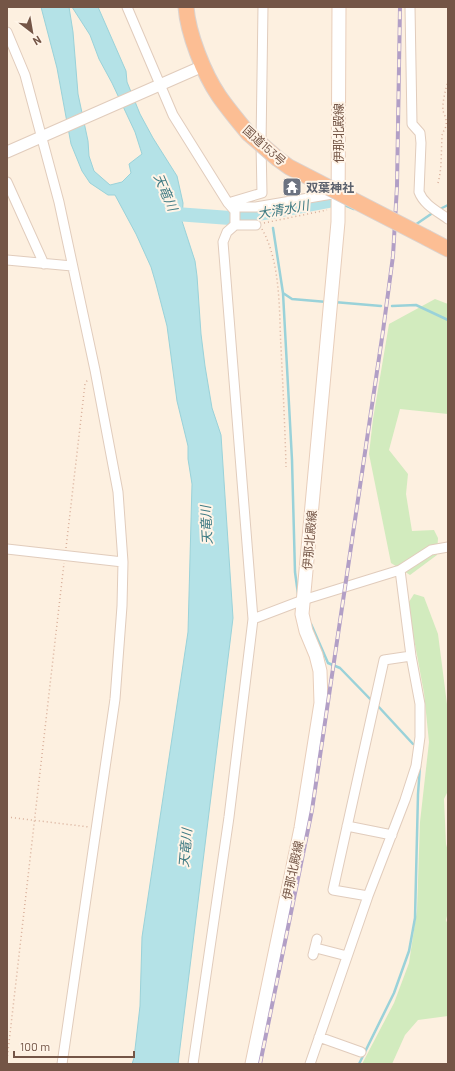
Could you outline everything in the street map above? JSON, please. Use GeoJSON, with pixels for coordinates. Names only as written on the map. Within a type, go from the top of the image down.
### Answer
{"type":"FeatureCollection","features":[{"type":"Feature","properties":{"kind":"highway","name":"国道153号"},"geometry":{"type":"LineString","coordinates":[[186,7],[190,30],[203,66],[218,95],[248,133],[278,159],[290,167],[448,248]]}},
{"type":"Feature","properties":{"kind":"main road","name":"伊那北殿線"},"geometry":{"type":"LineString","coordinates":[[252,1064],[301,828],[320,703],[320,671],[316,655],[306,631],[302,614],[338,222],[339,7]]}},
{"type":"Feature","properties":{"kind":"street"},"geometry":{"type":"LineString","coordinates":[[127,7],[158,87],[173,115],[228,203],[235,211],[236,225]]}},
{"type":"Feature","properties":{"kind":"street"},"geometry":{"type":"LineString","coordinates":[[228,203],[262,193],[261,144],[263,7]]}},
{"type":"Feature","properties":{"kind":"street"},"geometry":{"type":"LineString","coordinates":[[410,7],[412,124],[420,133],[421,143],[419,192],[422,199],[441,214]]}},
{"type":"Feature","properties":{"kind":"street"},"geometry":{"type":"LineString","coordinates":[[7,32],[25,75],[44,136],[59,202],[95,370],[118,492],[123,562],[122,606],[115,699],[62,1064]]}},
{"type":"Feature","properties":{"kind":"street"},"geometry":{"type":"LineString","coordinates":[[7,152],[203,66]]}},
{"type":"Feature","properties":{"kind":"street"},"geometry":{"type":"LineString","coordinates":[[7,182],[44,264]]}},
{"type":"Feature","properties":{"kind":"street"},"geometry":{"type":"LineString","coordinates":[[228,203],[238,207],[256,207],[338,201]]}},
{"type":"Feature","properties":{"kind":"street"},"geometry":{"type":"LineString","coordinates":[[193,1064],[229,817],[253,619],[223,242],[227,232],[236,225],[256,225]]}},
{"type":"Feature","properties":{"kind":"street"},"geometry":{"type":"LineString","coordinates":[[7,260],[72,266]]}},
{"type":"Feature","properties":{"kind":"street"},"geometry":{"type":"LineString","coordinates":[[253,619],[303,600],[400,570],[431,550],[448,547]]}},
{"type":"Feature","properties":{"kind":"street"},"geometry":{"type":"LineString","coordinates":[[7,549],[123,562]]}},
{"type":"Feature","properties":{"kind":"street"},"geometry":{"type":"LineString","coordinates":[[310,1064],[368,896],[405,800],[416,766],[420,737],[420,704],[411,656],[400,570]]}},
{"type":"Feature","properties":{"kind":"street"},"geometry":{"type":"LineString","coordinates":[[368,896],[333,890],[384,660],[411,656]]}},
{"type":"Feature","properties":{"kind":"street"},"geometry":{"type":"LineString","coordinates":[[347,826],[392,835]]}},
{"type":"Feature","properties":{"kind":"street"},"geometry":{"type":"LineString","coordinates":[[316,947],[347,956]]}},
{"type":"Feature","properties":{"kind":"street"},"geometry":{"type":"LineString","coordinates":[[319,1038],[361,1052]]}},
{"type":"Feature","properties":{"kind":"path"},"geometry":{"type":"LineString","coordinates":[[448,52],[448,58]]}},
{"type":"Feature","properties":{"kind":"path"},"geometry":{"type":"LineString","coordinates":[[438,184],[441,171],[441,135],[446,127],[446,117],[444,111],[448,80]]}},
{"type":"Feature","properties":{"kind":"path"},"geometry":{"type":"LineString","coordinates":[[256,225],[338,201]]}},
{"type":"Feature","properties":{"kind":"path"},"geometry":{"type":"LineString","coordinates":[[256,225],[262,228],[269,240],[275,263],[279,313],[286,467]]}},
{"type":"Feature","properties":{"kind":"path"},"geometry":{"type":"LineString","coordinates":[[7,1060],[85,384],[95,370]]}},
{"type":"Feature","properties":{"kind":"path"},"geometry":{"type":"LineString","coordinates":[[7,817],[97,828]]}},
{"type":"Feature","properties":{"kind":"green space"},"geometry":{"type":"Polygon","coordinates":[[[435,299],[448,304],[448,414],[400,409],[389,450],[408,474],[406,494],[412,531],[434,530],[438,538],[437,555],[410,575],[391,563],[369,454],[373,419],[389,324],[435,299]]]}},
{"type":"Feature","properties":{"kind":"green space"},"geometry":{"type":"Polygon","coordinates":[[[414,594],[424,597],[438,634],[448,712],[448,791],[444,799],[446,844],[448,851],[448,912],[446,920],[448,925],[448,1016],[418,1020],[405,1035],[392,1064],[362,1064],[394,1003],[409,963],[417,910],[420,822],[429,742],[424,693],[414,639],[402,613],[414,594]]]}},
{"type":"Feature","properties":{"kind":"water","name":"天竜川"},"geometry":{"type":"Polygon","coordinates":[[[41,7],[69,7],[73,32],[78,94],[88,141],[89,156],[94,171],[110,185],[122,182],[131,173],[129,164],[142,154],[135,132],[99,59],[90,35],[72,7],[98,7],[126,71],[127,82],[140,114],[177,176],[183,203],[182,221],[195,261],[201,334],[212,408],[221,435],[233,618],[178,1064],[132,1064],[140,1006],[142,937],[188,632],[192,484],[188,459],[188,446],[177,401],[167,326],[151,267],[136,234],[115,195],[108,195],[90,183],[82,171],[71,144],[57,68],[41,7]]]}},
{"type":"Feature","properties":{"kind":"waterway","name":"大清水川"},"geometry":{"type":"LineString","coordinates":[[176,214],[230,218],[333,200]]}},
{"type":"Feature","properties":{"kind":"waterway","name":"大清水川"},"geometry":{"type":"LineString","coordinates":[[342,204],[354,209]]}},
{"type":"Feature","properties":{"kind":"waterway","name":"大清水川"},"geometry":{"type":"LineString","coordinates":[[438,210],[448,205]]}},
{"type":"Feature","properties":{"kind":"waterway","name":"大清水川"},"geometry":{"type":"LineString","coordinates":[[415,225],[434,212]]}},
{"type":"Feature","properties":{"kind":"waterway"},"geometry":{"type":"LineString","coordinates":[[273,228],[283,293],[292,299],[327,302]]}},
{"type":"Feature","properties":{"kind":"waterway"},"geometry":{"type":"LineString","coordinates":[[283,293],[292,460],[295,572],[298,594]]}},
{"type":"Feature","properties":{"kind":"waterway"},"geometry":{"type":"LineString","coordinates":[[334,302],[381,306]]}},
{"type":"Feature","properties":{"kind":"waterway"},"geometry":{"type":"LineString","coordinates":[[392,306],[416,305],[448,320]]}},
{"type":"Feature","properties":{"kind":"waterway"},"geometry":{"type":"LineString","coordinates":[[311,624],[328,663],[340,668],[373,702]]}},
{"type":"Feature","properties":{"kind":"waterway"},"geometry":{"type":"LineString","coordinates":[[377,705],[413,744]]}},
{"type":"Feature","properties":{"kind":"waterway"},"geometry":{"type":"LineString","coordinates":[[359,1064],[394,993],[409,951],[415,918],[420,766]]}},
{"type":"Feature","properties":{"kind":"railway"},"geometry":{"type":"LineString","coordinates":[[260,1064],[312,810],[393,256],[397,186],[400,7]]}},
{"type":"Feature","properties":{"kind":"place","name":"双葉神社"},"geometry":{"type":"Point","coordinates":[292,187]}}]}
